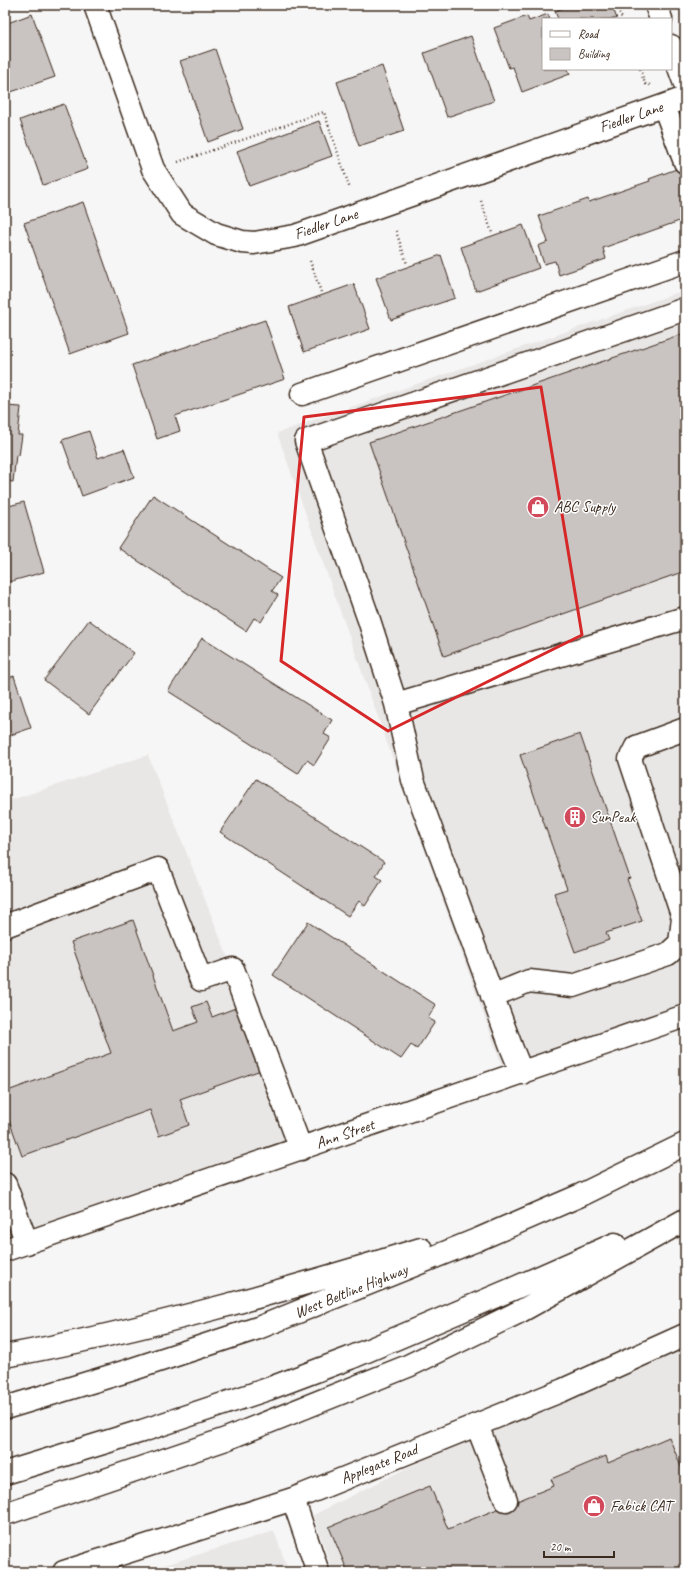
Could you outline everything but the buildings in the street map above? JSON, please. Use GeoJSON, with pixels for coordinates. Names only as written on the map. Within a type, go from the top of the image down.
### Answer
{"type":"FeatureCollection","features":[{"type":"Feature","properties":{"kind":"main road","name":"Fiedler Lane"},"geometry":{"type":"LineString","coordinates":[[95,5],[153,169],[182,214],[216,234],[242,242],[254,243],[295,236],[685,98]]}},
{"type":"Feature","properties":{"kind":"main road"},"geometry":{"type":"LineString","coordinates":[[656,5],[661,18]]}},
{"type":"Feature","properties":{"kind":"main road"},"geometry":{"type":"LineString","coordinates":[[672,49],[685,84]]}},
{"type":"Feature","properties":{"kind":"main road"},"geometry":{"type":"LineString","coordinates":[[664,106],[685,162]]}},
{"type":"Feature","properties":{"kind":"main road"},"geometry":{"type":"LineString","coordinates":[[302,394],[685,262]]}},
{"type":"Feature","properties":{"kind":"main road"},"geometry":{"type":"LineString","coordinates":[[522,1072],[492,996],[413,780],[396,704],[368,617],[306,441],[685,309]]}},
{"type":"Feature","properties":{"kind":"main road"},"geometry":{"type":"LineString","coordinates":[[396,704],[685,618]]}},
{"type":"Feature","properties":{"kind":"main road"},"geometry":{"type":"LineString","coordinates":[[492,996],[529,981],[573,986],[668,954],[680,943],[682,918],[630,759],[636,747],[685,729]]}},
{"type":"Feature","properties":{"kind":"main road"},"geometry":{"type":"LineString","coordinates":[[5,926],[158,869],[201,980],[233,969],[301,1149]]}},
{"type":"Feature","properties":{"kind":"main road","name":"Ann Street"},"geometry":{"type":"LineString","coordinates":[[5,1250],[685,1016]]}},
{"type":"Feature","properties":{"kind":"main road","name":"West Beltline Highway"},"geometry":{"type":"LineString","coordinates":[[5,1408],[127,1371],[258,1328],[479,1239],[581,1195],[685,1144]]}},
{"type":"Feature","properties":{"kind":"main road"},"geometry":{"type":"LineString","coordinates":[[5,1184],[27,1243]]}},
{"type":"Feature","properties":{"kind":"main road"},"geometry":{"type":"LineString","coordinates":[[5,1356],[144,1327],[210,1311],[445,1242],[581,1195]]}},
{"type":"Feature","properties":{"kind":"main road"},"geometry":{"type":"LineString","coordinates":[[5,1473],[142,1431],[268,1389],[350,1358],[515,1288],[685,1213]]}},
{"type":"Feature","properties":{"kind":"main road"},"geometry":{"type":"LineString","coordinates":[[5,1514],[226,1439],[408,1366],[521,1311],[685,1220]]}},
{"type":"Feature","properties":{"kind":"main road","name":"Applegate Road"},"geometry":{"type":"LineString","coordinates":[[64,1572],[94,1568],[293,1499],[564,1390],[685,1335]]}},
{"type":"Feature","properties":{"kind":"main road"},"geometry":{"type":"LineString","coordinates":[[477,1425],[506,1500]]}},
{"type":"Feature","properties":{"kind":"main road"},"geometry":{"type":"LineString","coordinates":[[293,1499],[318,1572]]}},
{"type":"Feature","properties":{"kind":"path"},"geometry":{"type":"LineString","coordinates":[[617,5],[622,18]]}},
{"type":"Feature","properties":{"kind":"path"},"geometry":{"type":"LineString","coordinates":[[640,70],[645,84]]}},
{"type":"Feature","properties":{"kind":"path"},"geometry":{"type":"LineString","coordinates":[[178,162],[324,112],[350,189]]}},
{"type":"Feature","properties":{"kind":"path"},"geometry":{"type":"LineString","coordinates":[[481,201],[492,233]]}},
{"type":"Feature","properties":{"kind":"path"},"geometry":{"type":"LineString","coordinates":[[396,231],[407,264]]}},
{"type":"Feature","properties":{"kind":"path"},"geometry":{"type":"LineString","coordinates":[[310,261],[321,292]]}},
{"type":"Feature","properties":{"kind":"highlighted area"},"geometry":{"type":"Polygon","coordinates":[[[541,387],[582,635],[388,731],[281,661],[304,417],[541,387]]]}},
{"type":"Feature","properties":{"kind":"shaded area"},"geometry":{"type":"Polygon","coordinates":[[[685,290],[685,1016],[506,1078],[277,433],[685,290]]]}},
{"type":"Feature","properties":{"kind":"shaded area"},"geometry":{"type":"Polygon","coordinates":[[[148,755],[303,1148],[5,1250],[5,802],[148,755]]]}},
{"type":"Feature","properties":{"kind":"shaded area"},"geometry":{"type":"Polygon","coordinates":[[[685,1335],[685,1572],[333,1572],[313,1515],[563,1390],[685,1335]]]}},
{"type":"Feature","properties":{"kind":"shaded area"},"geometry":{"type":"Polygon","coordinates":[[[274,1531],[289,1572],[142,1572],[274,1531]]]}},
{"type":"Feature","properties":{"kind":"place","name":"ABC Supply"},"geometry":{"type":"Point","coordinates":[538,507]}},
{"type":"Feature","properties":{"kind":"place","name":"SunPeak"},"geometry":{"type":"Point","coordinates":[575,817]}},
{"type":"Feature","properties":{"kind":"place","name":"Fabick CAT"},"geometry":{"type":"Point","coordinates":[594,1506]}}]}
